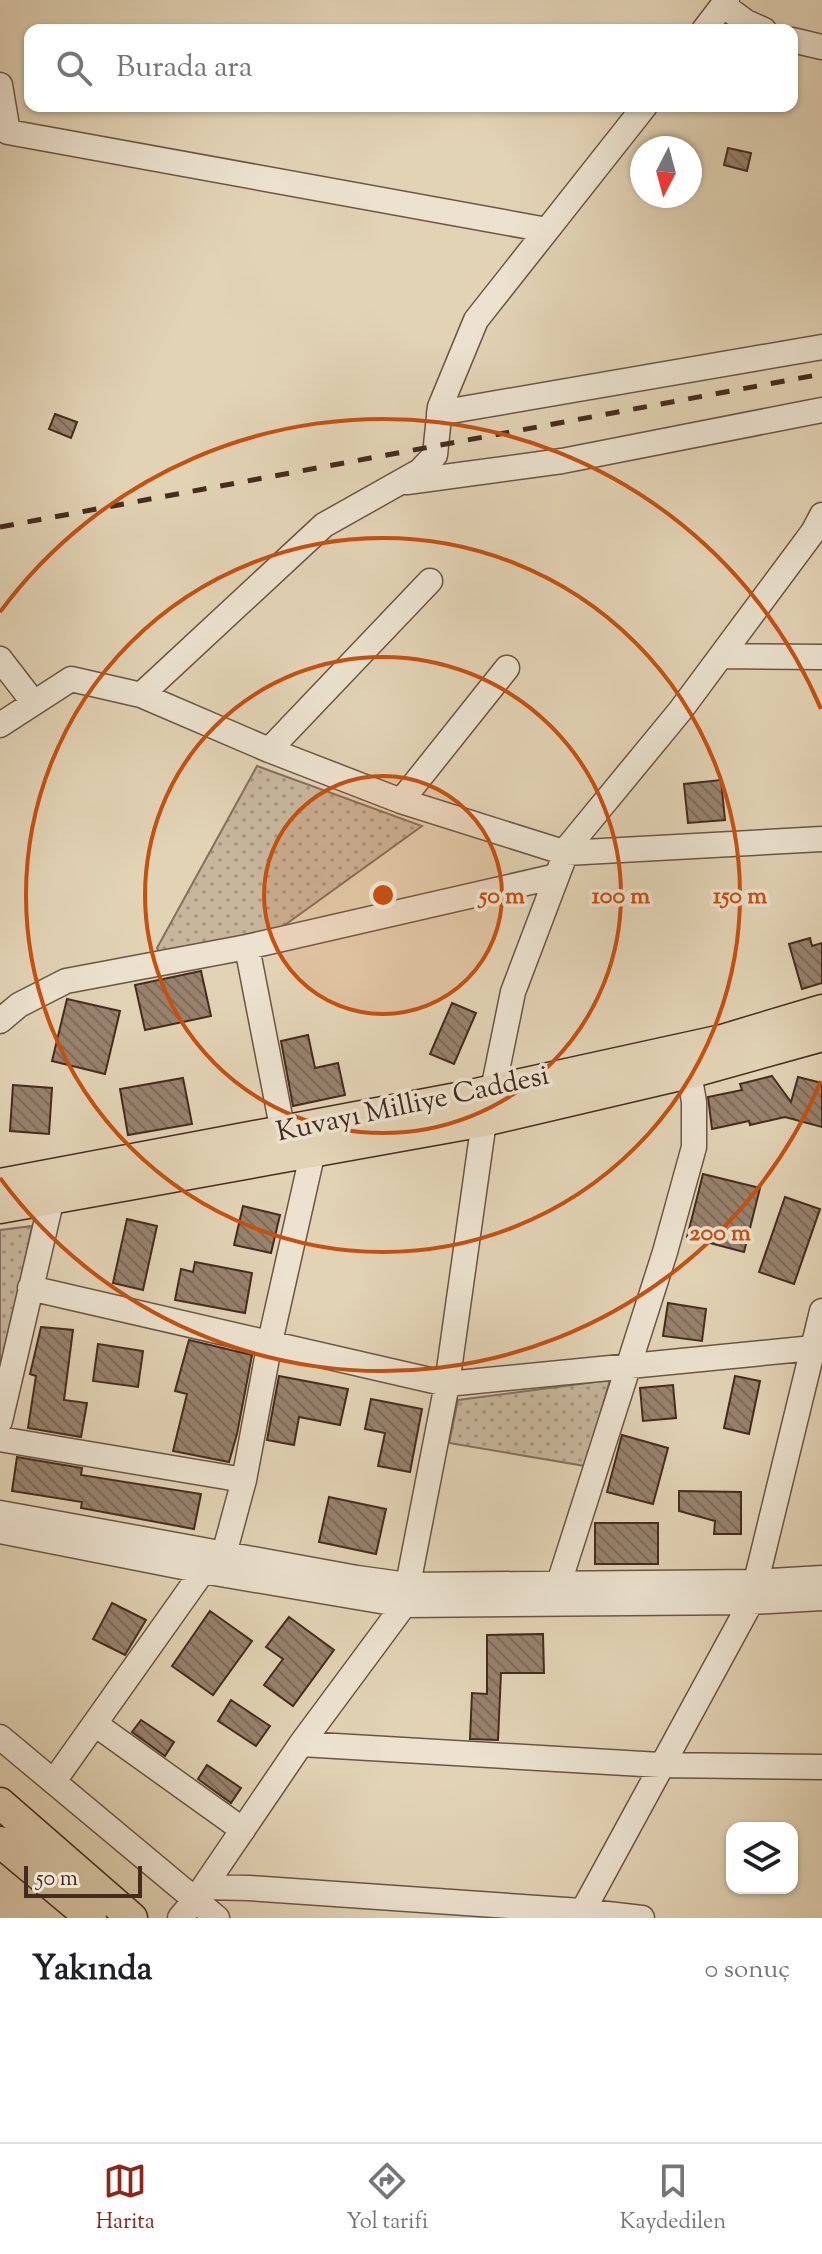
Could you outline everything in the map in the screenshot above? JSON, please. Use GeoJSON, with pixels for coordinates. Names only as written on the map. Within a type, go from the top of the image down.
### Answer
{"type":"FeatureCollection","features":[{"type":"Feature","properties":{"kind":"main road","name":"Kuvayı Milliye Caddesi"},"geometry":{"type":"LineString","coordinates":[[0,1184],[493,1090],[722,1040],[822,1010]]}},
{"type":"Feature","properties":{"kind":"main road","name":"Kuvayı Milliye Caddesi"},"geometry":{"type":"LineString","coordinates":[[0,1208],[484,1121],[689,1073],[822,1036]]}},
{"type":"Feature","properties":{"kind":"main road"},"geometry":{"type":"LineString","coordinates":[[0,1803],[132,1918]]}},
{"type":"Feature","properties":{"kind":"main road"},"geometry":{"type":"LineString","coordinates":[[0,1842],[91,1918]]}},
{"type":"Feature","properties":{"kind":"street"},"geometry":{"type":"LineString","coordinates":[[709,24],[725,3],[750,24]]}},
{"type":"Feature","properties":{"kind":"street"},"geometry":{"type":"LineString","coordinates":[[798,41],[822,47]]}},
{"type":"Feature","properties":{"kind":"street"},"geometry":{"type":"LineString","coordinates":[[0,85],[8,132],[547,230]]}},
{"type":"Feature","properties":{"kind":"street"},"geometry":{"type":"LineString","coordinates":[[141,695],[324,525],[401,483],[420,471],[435,455],[439,413],[476,320],[640,112]]}},
{"type":"Feature","properties":{"kind":"street"},"geometry":{"type":"LineString","coordinates":[[439,413],[822,347]]}},
{"type":"Feature","properties":{"kind":"street"},"geometry":{"type":"LineString","coordinates":[[401,483],[562,461],[822,410]]}},
{"type":"Feature","properties":{"kind":"street"},"geometry":{"type":"LineString","coordinates":[[193,1902],[406,1595],[447,1384],[484,1121],[513,992],[568,847],[680,711],[813,532],[822,515]]}},
{"type":"Feature","properties":{"kind":"street"},"geometry":{"type":"LineString","coordinates":[[269,750],[430,581]]}},
{"type":"Feature","properties":{"kind":"street"},"geometry":{"type":"LineString","coordinates":[[721,656],[822,657]]}},
{"type":"Feature","properties":{"kind":"street"},"geometry":{"type":"LineString","coordinates":[[0,659],[34,703]]}},
{"type":"Feature","properties":{"kind":"street"},"geometry":{"type":"LineString","coordinates":[[401,801],[507,668]]}},
{"type":"Feature","properties":{"kind":"street"},"geometry":{"type":"LineString","coordinates":[[0,725],[71,679],[141,695],[269,750],[401,801],[566,853],[822,839]]}},
{"type":"Feature","properties":{"kind":"street"},"geometry":{"type":"LineString","coordinates":[[0,1021],[19,1005],[66,981],[247,947],[557,876]]}},
{"type":"Feature","properties":{"kind":"street"},"geometry":{"type":"LineString","coordinates":[[247,947],[283,1132]]}},
{"type":"Feature","properties":{"kind":"street"},"geometry":{"type":"LineString","coordinates":[[559,1583],[665,1252],[694,1147],[694,1102],[689,1073]]}},
{"type":"Feature","properties":{"kind":"street"},"geometry":{"type":"LineString","coordinates":[[224,1554],[244,1480],[270,1342],[313,1151]]}},
{"type":"Feature","properties":{"kind":"street"},"geometry":{"type":"LineString","coordinates":[[0,1421],[52,1198]]}},
{"type":"Feature","properties":{"kind":"street"},"geometry":{"type":"LineString","coordinates":[[30,1288],[447,1384],[813,1348]]}},
{"type":"Feature","properties":{"kind":"street"},"geometry":{"type":"LineString","coordinates":[[580,1914],[753,1592],[812,1393],[813,1348],[821,1319]]}},
{"type":"Feature","properties":{"kind":"street"},"geometry":{"type":"LineString","coordinates":[[0,1439],[244,1480]]}},
{"type":"Feature","properties":{"kind":"street"},"geometry":{"type":"LineString","coordinates":[[0,1513],[357,1578],[406,1595],[559,1583],[822,1598]]}},
{"type":"Feature","properties":{"kind":"street"},"geometry":{"type":"LineString","coordinates":[[0,1531],[203,1571],[406,1595],[753,1592],[822,1578]]}},
{"type":"Feature","properties":{"kind":"street"},"geometry":{"type":"LineString","coordinates":[[54,1781],[203,1571]]}},
{"type":"Feature","properties":{"kind":"street"},"geometry":{"type":"LineString","coordinates":[[95,1724],[243,1830]]}},
{"type":"Feature","properties":{"kind":"street"},"geometry":{"type":"LineString","coordinates":[[0,1737],[193,1902],[217,1918]]}},
{"type":"Feature","properties":{"kind":"street"},"geometry":{"type":"LineString","coordinates":[[301,1744],[660,1765],[822,1767]]}},
{"type":"Feature","properties":{"kind":"street"},"geometry":{"type":"LineString","coordinates":[[193,1902],[249,1888],[642,1918]]}},
{"type":"Feature","properties":{"kind":"shaded area"},"geometry":{"type":"Polygon","coordinates":[[[257,766],[422,826],[282,927],[161,955],[157,948],[257,766]]]}},
{"type":"Feature","properties":{"kind":"shaded area"},"geometry":{"type":"Polygon","coordinates":[[[32,1226],[0,1383],[0,1230],[32,1226]]]}},
{"type":"Feature","properties":{"kind":"shaded area"},"geometry":{"type":"Polygon","coordinates":[[[610,1380],[585,1466],[449,1443],[458,1400],[610,1380]]]}},
{"type":"Feature","properties":{"kind":"building"},"geometry":{"type":"Polygon","coordinates":[[[728,148],[751,153],[747,171],[724,165],[728,148]]]}},
{"type":"Feature","properties":{"kind":"building"},"geometry":{"type":"Polygon","coordinates":[[[55,414],[77,422],[71,438],[49,429],[55,414]]]}},
{"type":"Feature","properties":{"kind":"building"},"geometry":{"type":"Polygon","coordinates":[[[721,780],[725,820],[688,823],[684,784],[721,780]]]}},
{"type":"Feature","properties":{"kind":"building"},"geometry":{"type":"Polygon","coordinates":[[[810,938],[812,946],[822,943],[822,983],[802,989],[789,944],[810,938]]]}},
{"type":"Feature","properties":{"kind":"building"},"geometry":{"type":"Polygon","coordinates":[[[201,971],[211,1016],[145,1030],[135,985],[201,971]]]}},
{"type":"Feature","properties":{"kind":"building"},"geometry":{"type":"Polygon","coordinates":[[[67,999],[120,1011],[105,1074],[52,1061],[67,999]]]}},
{"type":"Feature","properties":{"kind":"building"},"geometry":{"type":"Polygon","coordinates":[[[452,1003],[476,1013],[454,1064],[430,1054],[452,1003]]]}},
{"type":"Feature","properties":{"kind":"building"},"geometry":{"type":"Polygon","coordinates":[[[308,1035],[315,1068],[338,1063],[345,1095],[293,1106],[281,1041],[308,1035]]]}},
{"type":"Feature","properties":{"kind":"building"},"geometry":{"type":"Polygon","coordinates":[[[772,1076],[791,1102],[798,1077],[822,1083],[822,1127],[785,1117],[712,1129],[708,1097],[742,1090],[740,1084],[772,1076]]]}},
{"type":"Feature","properties":{"kind":"building"},"geometry":{"type":"Polygon","coordinates":[[[183,1078],[192,1124],[128,1135],[120,1089],[183,1078]]]}},
{"type":"Feature","properties":{"kind":"building"},"geometry":{"type":"Polygon","coordinates":[[[13,1085],[52,1088],[49,1134],[10,1131],[13,1085]]]}},
{"type":"Feature","properties":{"kind":"building"},"geometry":{"type":"Polygon","coordinates":[[[703,1174],[760,1188],[744,1252],[687,1237],[703,1174]]]}},
{"type":"Feature","properties":{"kind":"building"},"geometry":{"type":"Polygon","coordinates":[[[785,1197],[820,1209],[794,1284],[759,1272],[785,1197]]]}},
{"type":"Feature","properties":{"kind":"building"},"geometry":{"type":"Polygon","coordinates":[[[243,1206],[280,1215],[271,1253],[234,1245],[243,1206]]]}},
{"type":"Feature","properties":{"kind":"building"},"geometry":{"type":"Polygon","coordinates":[[[127,1219],[157,1226],[143,1290],[113,1283],[127,1219]]]}},
{"type":"Feature","properties":{"kind":"building"},"geometry":{"type":"Polygon","coordinates":[[[195,1262],[252,1273],[245,1313],[175,1300],[181,1269],[193,1272],[195,1262]]]}},
{"type":"Feature","properties":{"kind":"building"},"geometry":{"type":"Polygon","coordinates":[[[668,1303],[706,1309],[702,1341],[663,1336],[668,1303]]]}},
{"type":"Feature","properties":{"kind":"building"},"geometry":{"type":"Polygon","coordinates":[[[41,1327],[73,1330],[64,1400],[87,1403],[81,1437],[28,1428],[36,1376],[30,1374],[41,1327]]]}},
{"type":"Feature","properties":{"kind":"building"},"geometry":{"type":"Polygon","coordinates":[[[189,1340],[252,1355],[229,1462],[173,1451],[187,1394],[175,1391],[189,1340]]]}},
{"type":"Feature","properties":{"kind":"building"},"geometry":{"type":"Polygon","coordinates":[[[98,1344],[143,1351],[138,1387],[93,1381],[98,1344]]]}},
{"type":"Feature","properties":{"kind":"building"},"geometry":{"type":"Polygon","coordinates":[[[279,1376],[348,1389],[340,1425],[299,1417],[294,1445],[267,1440],[279,1376]]]}},
{"type":"Feature","properties":{"kind":"building"},"geometry":{"type":"Polygon","coordinates":[[[735,1376],[760,1381],[749,1434],[724,1428],[735,1376]]]}},
{"type":"Feature","properties":{"kind":"building"},"geometry":{"type":"Polygon","coordinates":[[[673,1385],[676,1418],[643,1421],[640,1388],[673,1385]]]}},
{"type":"Feature","properties":{"kind":"building"},"geometry":{"type":"Polygon","coordinates":[[[371,1399],[422,1409],[410,1472],[378,1466],[385,1433],[365,1429],[371,1399]]]}},
{"type":"Feature","properties":{"kind":"building"},"geometry":{"type":"Polygon","coordinates":[[[622,1435],[668,1448],[653,1504],[607,1492],[622,1435]]]}},
{"type":"Feature","properties":{"kind":"building"},"geometry":{"type":"Polygon","coordinates":[[[17,1457],[82,1468],[81,1475],[201,1494],[194,1529],[81,1508],[82,1502],[12,1491],[17,1457]]]}},
{"type":"Feature","properties":{"kind":"building"},"geometry":{"type":"Polygon","coordinates":[[[679,1491],[741,1492],[741,1534],[714,1534],[715,1521],[679,1511],[679,1491]]]}},
{"type":"Feature","properties":{"kind":"building"},"geometry":{"type":"Polygon","coordinates":[[[329,1497],[386,1509],[376,1554],[319,1542],[329,1497]]]}},
{"type":"Feature","properties":{"kind":"building"},"geometry":{"type":"Polygon","coordinates":[[[595,1523],[658,1523],[658,1564],[595,1564],[595,1523]]]}},
{"type":"Feature","properties":{"kind":"building"},"geometry":{"type":"Polygon","coordinates":[[[112,1603],[146,1620],[125,1655],[93,1639],[112,1603]]]}},
{"type":"Feature","properties":{"kind":"building"},"geometry":{"type":"Polygon","coordinates":[[[210,1611],[252,1641],[213,1695],[172,1666],[210,1611]]]}},
{"type":"Feature","properties":{"kind":"building"},"geometry":{"type":"Polygon","coordinates":[[[289,1617],[334,1650],[293,1706],[264,1685],[283,1659],[266,1647],[289,1617]]]}},
{"type":"Feature","properties":{"kind":"building"},"geometry":{"type":"Polygon","coordinates":[[[543,1634],[544,1673],[501,1673],[498,1740],[470,1739],[472,1693],[487,1694],[487,1635],[543,1634]]]}},
{"type":"Feature","properties":{"kind":"building"},"geometry":{"type":"Polygon","coordinates":[[[231,1700],[270,1726],[256,1746],[218,1721],[231,1700]]]}},
{"type":"Feature","properties":{"kind":"building"},"geometry":{"type":"Polygon","coordinates":[[[141,1720],[174,1742],[165,1756],[132,1732],[141,1720]]]}},
{"type":"Feature","properties":{"kind":"building"},"geometry":{"type":"Polygon","coordinates":[[[207,1765],[241,1788],[231,1803],[198,1779],[207,1765]]]}},
{"type":"Feature","properties":{"kind":"railway"},"geometry":{"type":"LineString","coordinates":[[0,527],[822,374]]}}]}
